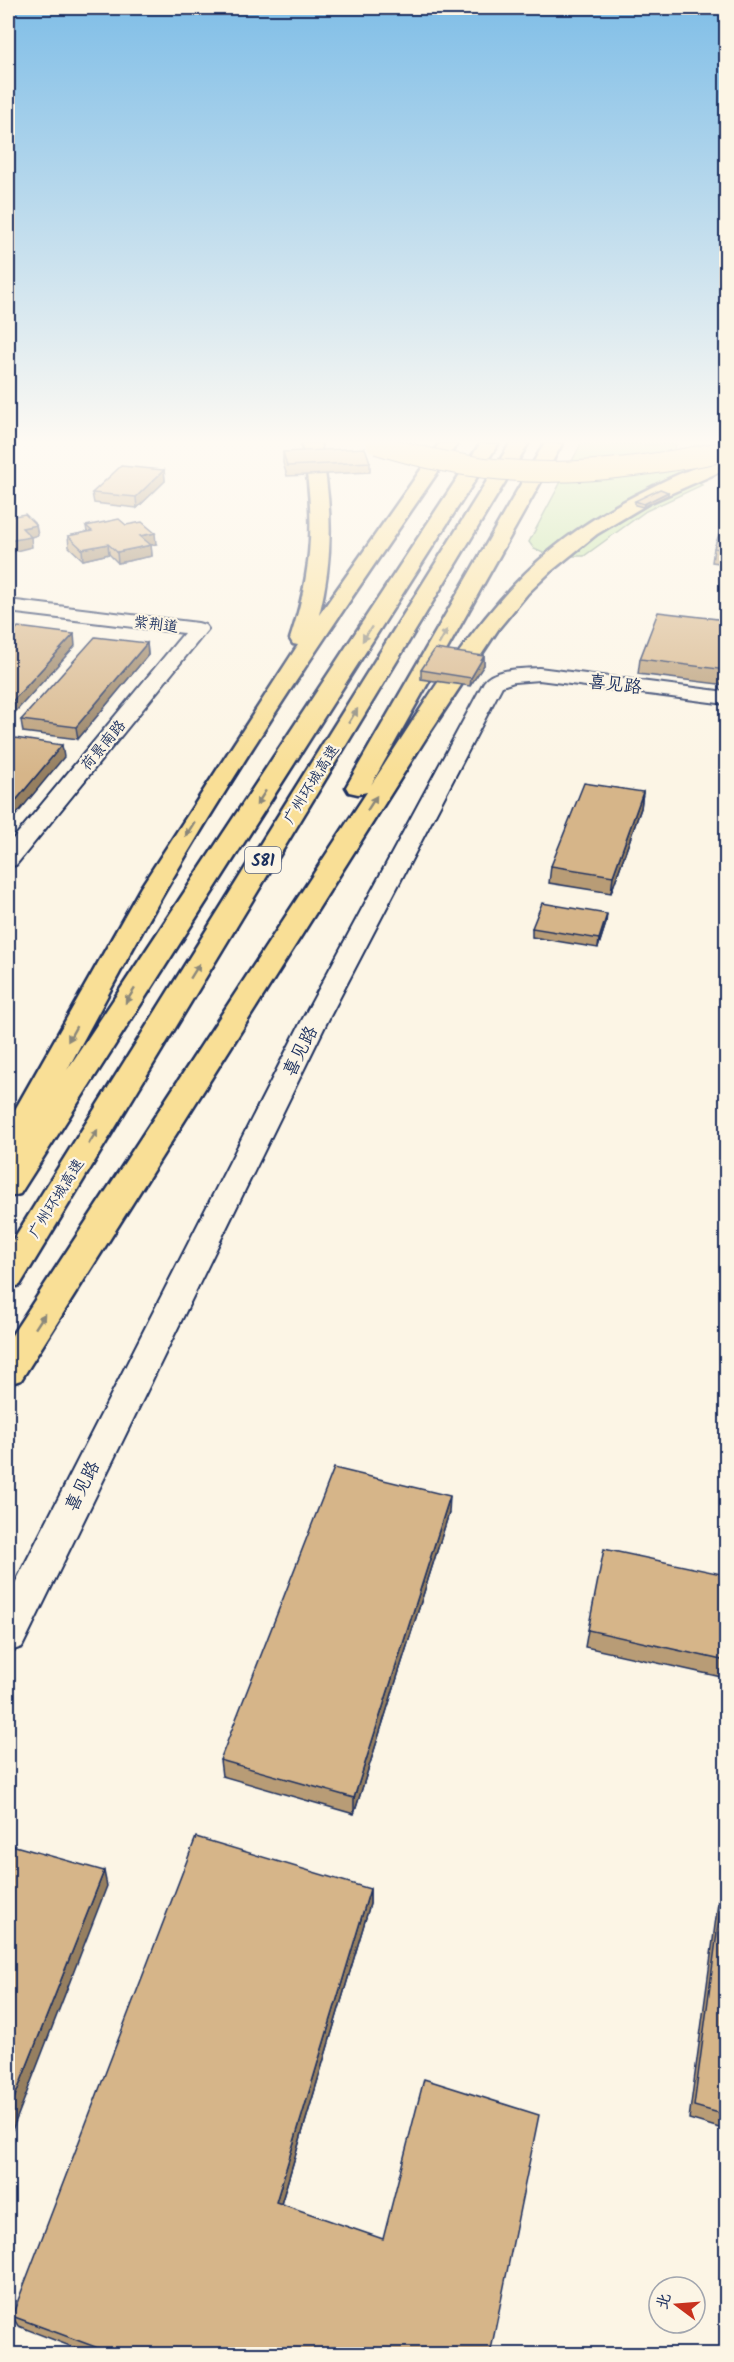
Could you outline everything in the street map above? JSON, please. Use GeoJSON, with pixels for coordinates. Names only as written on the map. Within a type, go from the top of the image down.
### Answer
{"type":"FeatureCollection","features":[{"type":"Feature","properties":{"kind":"highway"},"geometry":{"type":"LineString","coordinates":[[267,708],[295,656],[315,592],[321,554]]}},
{"type":"Feature","properties":{"kind":"highway"},"geometry":{"type":"LineString","coordinates":[[8,1149],[154,887],[267,708],[372,554]]}},
{"type":"Feature","properties":{"kind":"highway","name":"广州环城高速"},"geometry":{"type":"LineString","coordinates":[[8,1186],[418,554]]}},
{"type":"Feature","properties":{"kind":"highway","name":"广州环城高速"},"geometry":{"type":"LineString","coordinates":[[8,1276],[451,554]]}},
{"type":"Feature","properties":{"kind":"highway"},"geometry":{"type":"LineString","coordinates":[[175,1109],[490,554]]}},
{"type":"Feature","properties":{"kind":"highway"},"geometry":{"type":"LineString","coordinates":[[8,1370],[464,663],[520,590],[558,554]]}},
{"type":"Feature","properties":{"kind":"street","name":"紫荆道"},"geometry":{"type":"LineString","coordinates":[[8,606],[198,630]]}},
{"type":"Feature","properties":{"kind":"street","name":"荷景南路"},"geometry":{"type":"LineString","coordinates":[[8,860],[198,630]]}},
{"type":"Feature","properties":{"kind":"street","name":"喜见路"},"geometry":{"type":"LineString","coordinates":[[8,1635],[308,1034],[494,682],[512,676],[539,674],[726,698]]}},
{"type":"Feature","properties":{"kind":"green space"},"geometry":{"type":"Polygon","coordinates":[[[546,554],[586,554],[584,556],[546,554]]]}},
{"type":"Feature","properties":{"kind":"building"},"geometry":{"type":"Polygon","coordinates":[[[658,612],[726,620],[726,670],[640,659],[658,612]]]}},
{"type":"Feature","properties":{"kind":"building"},"geometry":{"type":"Polygon","coordinates":[[[18,627],[74,634],[8,706],[8,638],[18,627]]]}},
{"type":"Feature","properties":{"kind":"building"},"geometry":{"type":"Polygon","coordinates":[[[95,637],[147,643],[76,727],[21,720],[95,637]]]}},
{"type":"Feature","properties":{"kind":"building"},"geometry":{"type":"Polygon","coordinates":[[[435,649],[484,656],[471,678],[421,670],[435,649]]]}},
{"type":"Feature","properties":{"kind":"building"},"geometry":{"type":"Polygon","coordinates":[[[8,737],[62,745],[8,810],[8,737]]]}},
{"type":"Feature","properties":{"kind":"building"},"geometry":{"type":"Polygon","coordinates":[[[584,783],[643,792],[613,876],[551,866],[584,783]]]}},
{"type":"Feature","properties":{"kind":"building"},"geometry":{"type":"Polygon","coordinates":[[[542,903],[607,914],[599,939],[532,928],[542,903]]]}},
{"type":"Feature","properties":{"kind":"building"},"geometry":{"type":"Polygon","coordinates":[[[334,1468],[450,1496],[354,1798],[220,1760],[334,1468]]]}},
{"type":"Feature","properties":{"kind":"building"},"geometry":{"type":"Polygon","coordinates":[[[604,1549],[726,1575],[726,1661],[588,1630],[604,1549]]]}},
{"type":"Feature","properties":{"kind":"building"},"geometry":{"type":"Polygon","coordinates":[[[196,1837],[370,1889],[276,2202],[383,2239],[424,2079],[539,2115],[490,2355],[117,2355],[12,2316],[196,1837]]]}},
{"type":"Feature","properties":{"kind":"building"},"geometry":{"type":"Polygon","coordinates":[[[8,1844],[104,1871],[8,2114],[8,1844]]]}},
{"type":"Feature","properties":{"kind":"building"},"geometry":{"type":"Polygon","coordinates":[[[726,1865],[726,2115],[694,2106],[726,1865]]]}}]}
